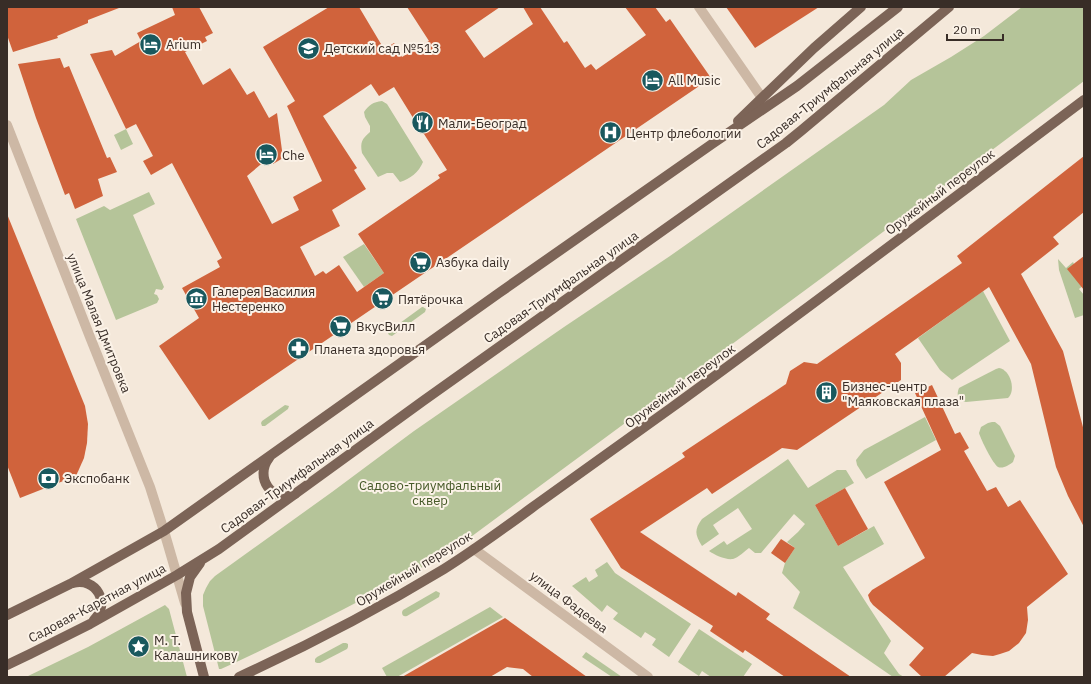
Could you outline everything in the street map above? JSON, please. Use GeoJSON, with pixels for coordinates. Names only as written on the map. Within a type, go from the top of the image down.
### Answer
{"type":"FeatureCollection","features":[{"type":"Feature","properties":{"kind":"main road"},"geometry":{"type":"LineString","coordinates":[[712,144],[814,48],[861,7]]}},
{"type":"Feature","properties":{"kind":"main road","name":"Садовая-Триумфальная улица"},"geometry":{"type":"LineString","coordinates":[[164,530],[499,293],[797,86],[898,7]]}},
{"type":"Feature","properties":{"kind":"main road","name":"Садовая-Триумфальная улица"},"geometry":{"type":"LineString","coordinates":[[177,575],[225,545],[430,396],[786,143],[949,7]]}},
{"type":"Feature","properties":{"kind":"main road","name":"Оружейный переулок"},"geometry":{"type":"LineString","coordinates":[[271,662],[339,628],[445,568],[474,549],[725,369],[862,268],[1084,100]]}},
{"type":"Feature","properties":{"kind":"main road"},"geometry":{"type":"LineString","coordinates":[[273,454],[267,460],[263,474],[269,489],[276,494],[283,496],[291,496],[298,492]]}},
{"type":"Feature","properties":{"kind":"main road"},"geometry":{"type":"LineString","coordinates":[[7,615],[70,584],[164,530]]}},
{"type":"Feature","properties":{"kind":"main road"},"geometry":{"type":"LineString","coordinates":[[204,677],[187,612],[186,593],[190,577],[206,557]]}},
{"type":"Feature","properties":{"kind":"main road","name":"Садовая-Каретная улица"},"geometry":{"type":"LineString","coordinates":[[7,664],[90,624],[177,575]]}},
{"type":"Feature","properties":{"kind":"main road"},"geometry":{"type":"LineString","coordinates":[[70,584],[77,582],[85,583],[98,591],[102,605],[100,613],[90,624]]}},
{"type":"Feature","properties":{"kind":"main road"},"geometry":{"type":"LineString","coordinates":[[239,677],[271,662]]}},
{"type":"Feature","properties":{"kind":"main road"},"geometry":{"type":"LineString","coordinates":[[257,677],[271,662]]}},
{"type":"Feature","properties":{"kind":"street"},"geometry":{"type":"LineString","coordinates":[[699,7],[762,98]]}},
{"type":"Feature","properties":{"kind":"street","name":"улица Малая Дмитровка"},"geometry":{"type":"LineString","coordinates":[[7,125],[150,487],[164,530],[187,612]]}},
{"type":"Feature","properties":{"kind":"street","name":"улица Фадеева"},"geometry":{"type":"LineString","coordinates":[[474,549],[648,677]]}},
{"type":"Feature","properties":{"kind":"green space","name":"Садово-триумфальный сквер"},"geometry":{"type":"Polygon","coordinates":[[[1022,7],[1084,7],[1084,81],[823,277],[464,542],[420,569],[313,625],[219,669],[203,606],[203,595],[210,581],[215,576],[414,431],[564,327],[670,256],[884,105],[911,80],[984,36],[1022,7]]]}},
{"type":"Feature","properties":{"kind":"green space"},"geometry":{"type":"Polygon","coordinates":[[[382,101],[387,104],[423,162],[414,175],[400,182],[393,173],[387,173],[378,177],[362,153],[362,141],[370,132],[370,126],[364,112],[372,104],[382,101]]]}},
{"type":"Feature","properties":{"kind":"green space"},"geometry":{"type":"Polygon","coordinates":[[[126,129],[133,144],[121,150],[114,135],[126,129]]]}},
{"type":"Feature","properties":{"kind":"green space"},"geometry":{"type":"Polygon","coordinates":[[[149,192],[155,204],[133,215],[164,287],[162,290],[156,289],[154,294],[157,295],[159,299],[157,303],[116,320],[76,219],[104,206],[110,210],[149,192]]]}},
{"type":"Feature","properties":{"kind":"green space"},"geometry":{"type":"Polygon","coordinates":[[[364,244],[384,273],[364,287],[343,257],[364,244]]]}},
{"type":"Feature","properties":{"kind":"green space"},"geometry":{"type":"Polygon","coordinates":[[[1058,259],[1066,268],[1073,262],[1084,285],[1079,289],[1084,295],[1084,315],[1075,318],[1059,270],[1058,259]]]}},
{"type":"Feature","properties":{"kind":"green space"},"geometry":{"type":"Polygon","coordinates":[[[983,291],[1010,341],[952,380],[940,370],[918,338],[983,291]]]}},
{"type":"Feature","properties":{"kind":"green space"},"geometry":{"type":"Polygon","coordinates":[[[422,307],[426,309],[425,312],[392,336],[389,335],[389,331],[422,307]]]}},
{"type":"Feature","properties":{"kind":"green space"},"geometry":{"type":"Polygon","coordinates":[[[999,368],[1007,373],[1011,381],[1012,391],[1008,398],[966,402],[959,399],[959,388],[999,368]]]}},
{"type":"Feature","properties":{"kind":"green space"},"geometry":{"type":"Polygon","coordinates":[[[285,405],[289,406],[288,409],[265,426],[262,426],[262,421],[285,405]]]}},
{"type":"Feature","properties":{"kind":"green space"},"geometry":{"type":"Polygon","coordinates":[[[925,417],[936,440],[866,479],[857,465],[856,460],[864,450],[925,417]]]}},
{"type":"Feature","properties":{"kind":"green space"},"geometry":{"type":"Polygon","coordinates":[[[995,422],[1000,426],[1015,456],[1013,462],[1004,467],[998,467],[993,461],[979,433],[981,427],[995,422]]]}},
{"type":"Feature","properties":{"kind":"green space"},"geometry":{"type":"Polygon","coordinates":[[[788,459],[808,488],[837,470],[846,470],[854,483],[815,505],[838,546],[874,526],[884,544],[843,567],[891,641],[884,653],[899,674],[904,677],[893,677],[793,608],[800,592],[782,573],[785,563],[795,548],[787,542],[805,524],[794,514],[761,553],[755,553],[749,548],[733,559],[727,559],[709,551],[724,541],[727,545],[752,529],[738,508],[713,525],[719,534],[702,546],[696,532],[702,519],[788,459]]]}},
{"type":"Feature","properties":{"kind":"green space"},"geometry":{"type":"Polygon","coordinates":[[[607,562],[615,573],[691,624],[669,657],[652,645],[656,639],[645,632],[641,638],[613,619],[618,613],[607,605],[602,612],[572,586],[586,577],[589,582],[598,576],[595,570],[607,562]]]}},
{"type":"Feature","properties":{"kind":"green space"},"geometry":{"type":"Polygon","coordinates":[[[436,591],[440,593],[439,597],[407,616],[403,615],[403,610],[436,591]]]}},
{"type":"Feature","properties":{"kind":"green space"},"geometry":{"type":"Polygon","coordinates":[[[165,605],[169,609],[187,677],[26,677],[88,647],[165,605]]]}},
{"type":"Feature","properties":{"kind":"green space"},"geometry":{"type":"Polygon","coordinates":[[[490,607],[503,617],[397,677],[387,677],[382,668],[490,607]]]}},
{"type":"Feature","properties":{"kind":"green space"},"geometry":{"type":"Polygon","coordinates":[[[699,629],[752,664],[743,677],[711,677],[702,671],[699,676],[678,662],[699,629]]]}},
{"type":"Feature","properties":{"kind":"green space"},"geometry":{"type":"Polygon","coordinates":[[[343,643],[348,644],[347,649],[320,663],[315,662],[317,657],[343,643]]]}},
{"type":"Feature","properties":{"kind":"green space"},"geometry":{"type":"Polygon","coordinates":[[[586,652],[622,677],[612,677],[582,657],[586,652]]]}},
{"type":"Feature","properties":{"kind":"building"},"geometry":{"type":"Polygon","coordinates":[[[7,7],[119,8],[88,20],[88,23],[57,36],[58,38],[13,52],[7,35],[7,7]]]}},
{"type":"Feature","properties":{"kind":"building"},"geometry":{"type":"Polygon","coordinates":[[[172,7],[199,7],[213,33],[205,37],[207,41],[185,52],[203,85],[230,68],[247,95],[254,91],[269,118],[277,113],[283,158],[273,164],[266,160],[247,176],[272,224],[299,210],[293,197],[322,181],[287,106],[295,101],[263,47],[329,7],[359,7],[384,49],[394,43],[402,57],[429,41],[407,7],[500,7],[465,31],[484,58],[533,24],[523,7],[540,7],[564,43],[567,41],[585,68],[591,64],[596,70],[646,35],[625,7],[655,7],[666,22],[670,19],[711,78],[209,420],[159,346],[199,318],[182,288],[220,267],[217,261],[222,258],[172,163],[151,175],[143,161],[153,156],[136,124],[126,129],[90,54],[112,50],[115,56],[141,41],[137,33],[175,15],[172,7]],[[371,84],[323,116],[357,168],[354,170],[366,189],[332,210],[340,226],[300,247],[315,276],[323,271],[326,274],[339,265],[357,292],[384,273],[358,234],[440,178],[438,175],[447,170],[394,87],[379,96],[371,84]]]}},
{"type":"Feature","properties":{"kind":"building"},"geometry":{"type":"Polygon","coordinates":[[[726,7],[819,7],[755,48],[726,7]]]}},
{"type":"Feature","properties":{"kind":"building"},"geometry":{"type":"Polygon","coordinates":[[[60,58],[64,68],[69,66],[107,158],[110,157],[117,172],[98,179],[103,196],[75,209],[69,193],[65,195],[36,118],[18,64],[60,58]]]}},
{"type":"Feature","properties":{"kind":"building"},"geometry":{"type":"Polygon","coordinates":[[[1084,156],[1084,212],[1053,237],[1059,244],[1021,274],[1063,351],[1084,431],[1084,527],[1068,496],[1056,467],[1031,364],[989,287],[895,354],[901,363],[901,380],[797,450],[782,448],[712,494],[707,488],[640,532],[736,596],[738,592],[770,614],[766,619],[851,677],[785,677],[745,650],[743,653],[710,631],[713,626],[621,568],[590,519],[685,457],[682,453],[786,384],[790,371],[804,362],[817,364],[962,263],[957,256],[1084,156]]]}},
{"type":"Feature","properties":{"kind":"building"},"geometry":{"type":"Polygon","coordinates":[[[7,214],[85,406],[88,424],[87,443],[84,458],[76,476],[20,498],[7,465],[7,214]]]}},
{"type":"Feature","properties":{"kind":"building"},"geometry":{"type":"Polygon","coordinates":[[[1084,256],[1084,290],[1067,269],[1084,256]]]}},
{"type":"Feature","properties":{"kind":"building"},"geometry":{"type":"Polygon","coordinates":[[[932,385],[955,434],[960,432],[969,448],[964,451],[987,491],[996,487],[1008,507],[1020,500],[1068,574],[1027,607],[1028,620],[1026,633],[1019,643],[1009,651],[993,656],[972,653],[944,677],[922,677],[909,665],[924,648],[873,605],[868,595],[872,590],[925,558],[884,482],[941,450],[915,393],[932,385]]]}},
{"type":"Feature","properties":{"kind":"building"},"geometry":{"type":"Polygon","coordinates":[[[845,488],[868,529],[838,546],[815,505],[845,488]]]}},
{"type":"Feature","properties":{"kind":"building"},"geometry":{"type":"Polygon","coordinates":[[[781,539],[795,548],[785,563],[771,553],[781,539]]]}},
{"type":"Feature","properties":{"kind":"building"},"geometry":{"type":"Polygon","coordinates":[[[505,618],[587,677],[533,677],[523,669],[507,667],[490,677],[402,677],[505,618]]]}},
{"type":"Feature","properties":{"kind":"place","name":"Arium"},"geometry":{"type":"Point","coordinates":[151,44]}},
{"type":"Feature","properties":{"kind":"place","name":"Детский сад №513"},"geometry":{"type":"Point","coordinates":[308,48]}},
{"type":"Feature","properties":{"kind":"place","name":"All Music"},"geometry":{"type":"Point","coordinates":[653,80]}},
{"type":"Feature","properties":{"kind":"place","name":"Мали-Београд"},"geometry":{"type":"Point","coordinates":[422,123]}},
{"type":"Feature","properties":{"kind":"place","name":"Центр флебологии"},"geometry":{"type":"Point","coordinates":[610,133]}},
{"type":"Feature","properties":{"kind":"place","name":"Che"},"geometry":{"type":"Point","coordinates":[267,155]}},
{"type":"Feature","properties":{"kind":"place","name":"Азбука daily"},"geometry":{"type":"Point","coordinates":[420,262]}},
{"type":"Feature","properties":{"kind":"place","name":"Галерея Василия Нестеренко"},"geometry":{"type":"Point","coordinates":[197,298]}},
{"type":"Feature","properties":{"kind":"place","name":"Пятёрочка"},"geometry":{"type":"Point","coordinates":[383,299]}},
{"type":"Feature","properties":{"kind":"place","name":"ВкусВилл"},"geometry":{"type":"Point","coordinates":[341,326]}},
{"type":"Feature","properties":{"kind":"place","name":"Планета здоровья"},"geometry":{"type":"Point","coordinates":[299,349]}},
{"type":"Feature","properties":{"kind":"place","name":"Бизнес-центр \"Маяковская плаза\""},"geometry":{"type":"Point","coordinates":[827,393]}},
{"type":"Feature","properties":{"kind":"place","name":"Экспобанк"},"geometry":{"type":"Point","coordinates":[49,478]}},
{"type":"Feature","properties":{"kind":"place","name":"М. Т. Калашникову"},"geometry":{"type":"Point","coordinates":[139,647]}}]}
